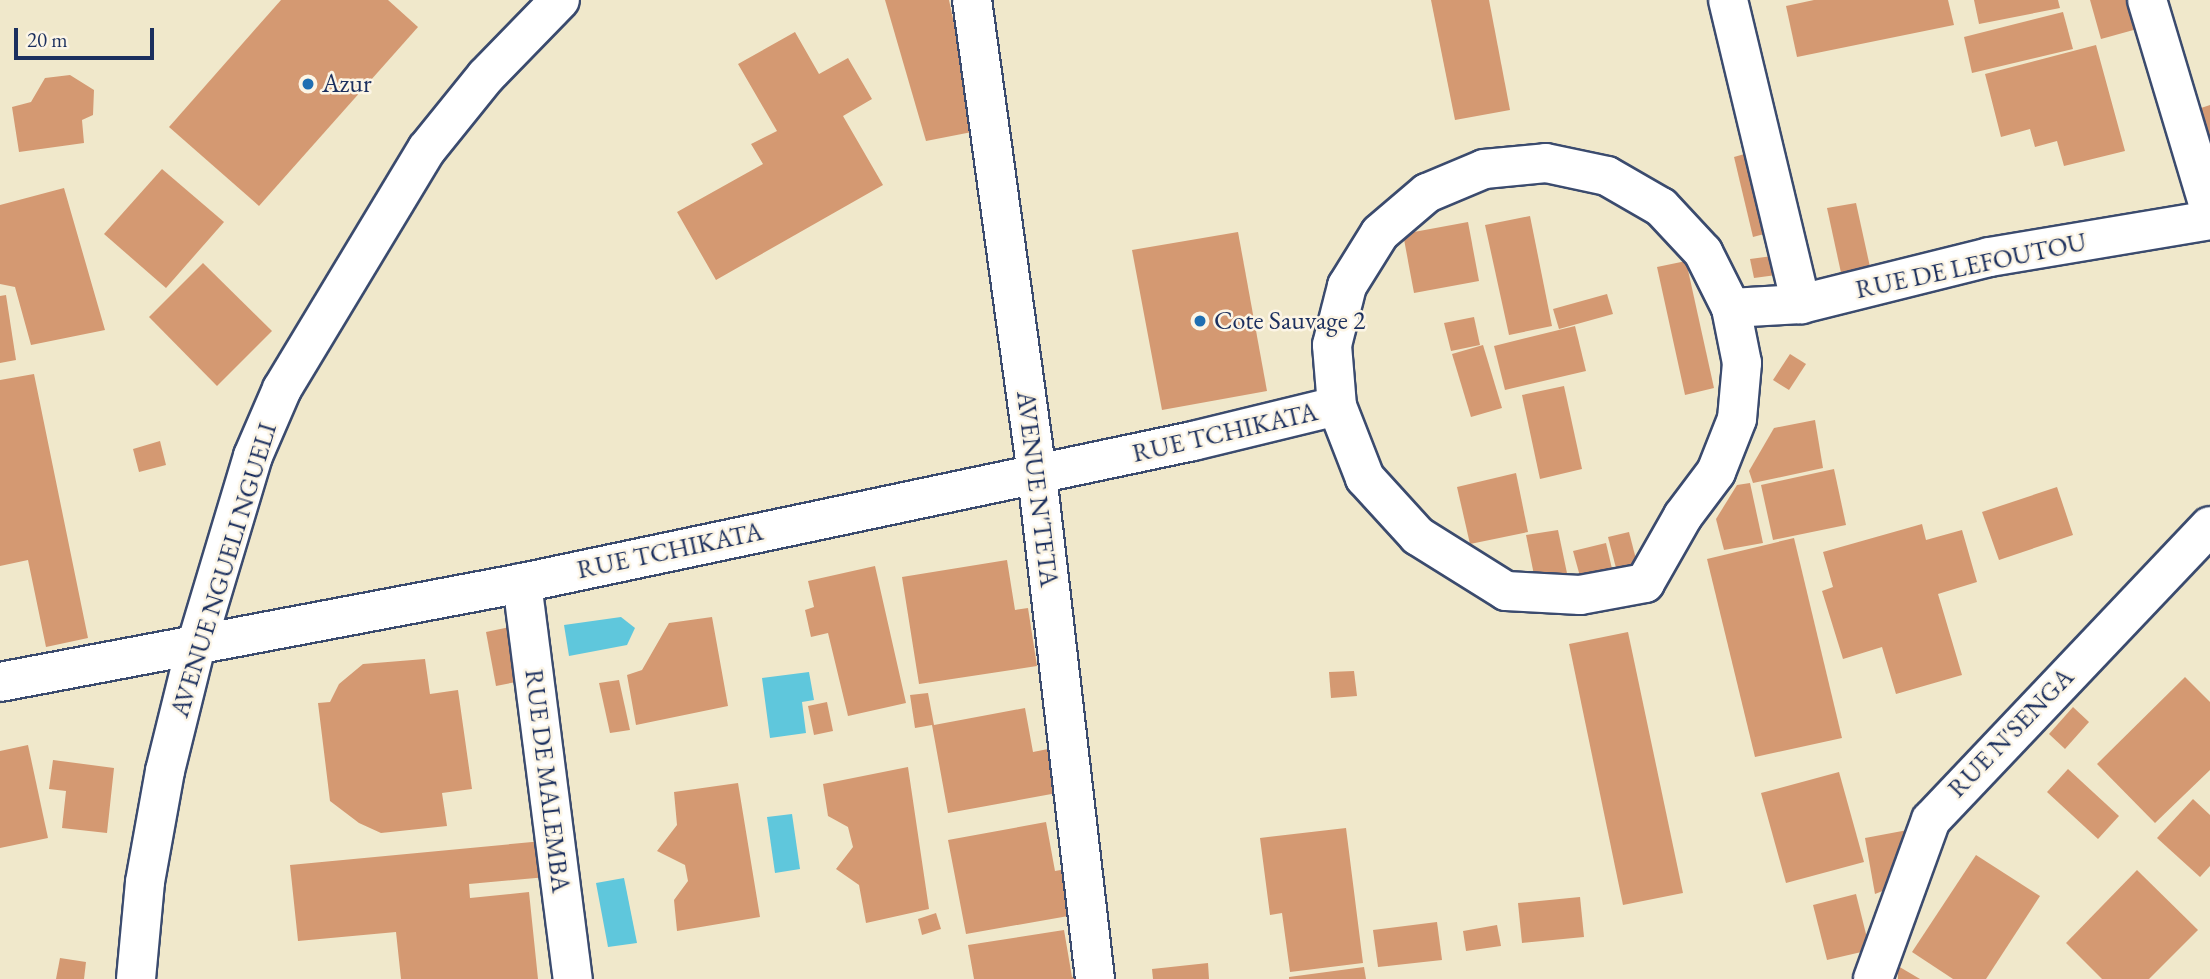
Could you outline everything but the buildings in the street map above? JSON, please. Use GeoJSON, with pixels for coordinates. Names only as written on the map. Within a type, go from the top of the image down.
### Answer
{"type":"FeatureCollection","features":[{"type":"Feature","properties":{"kind":"street","name":"AVENUE NGUELI NGUELI"},"geometry":{"type":"LineString","coordinates":[[136,979],[145,883],[163,784],[196,646],[253,456],[282,389],[427,149],[486,76],[560,0]]}},
{"type":"Feature","properties":{"kind":"street","name":"AVENUE N'TETA"},"geometry":{"type":"LineString","coordinates":[[972,0],[1037,475],[1096,979]]}},
{"type":"Feature","properties":{"kind":"street"},"geometry":{"type":"LineString","coordinates":[[1728,0],[1801,304]]}},
{"type":"Feature","properties":{"kind":"street"},"geometry":{"type":"LineString","coordinates":[[2147,0],[2210,210]]}},
{"type":"Feature","properties":{"kind":"street"},"geometry":{"type":"LineString","coordinates":[[1546,163],[1607,176],[1661,207],[1703,252],[1731,308],[1742,363],[1737,419],[1716,471],[1683,516],[1645,583],[1580,595],[1506,591],[1418,536],[1365,478],[1338,406],[1332,345],[1347,286],[1380,233],[1427,193],[1484,169],[1546,163]]}},
{"type":"Feature","properties":{"kind":"street","name":"RUE DE LEFOUTOU"},"geometry":{"type":"LineString","coordinates":[[1731,308],[1801,304],[1989,257],[2210,220]]}},
{"type":"Feature","properties":{"kind":"street","name":"RUE TCHIKATA"},"geometry":{"type":"LineString","coordinates":[[0,682],[522,583],[1037,475],[1338,406]]}},
{"type":"Feature","properties":{"kind":"street","name":"RUE N'SENGA"},"geometry":{"type":"LineString","coordinates":[[1873,979],[1931,820],[2210,526]]}},
{"type":"Feature","properties":{"kind":"street","name":"RUE DE MALEMBA"},"geometry":{"type":"LineString","coordinates":[[522,583],[573,979]]}},
{"type":"Feature","properties":{"kind":"water"},"geometry":{"type":"Polygon","coordinates":[[[621,617],[635,628],[627,645],[569,656],[564,625],[621,617]]]}},
{"type":"Feature","properties":{"kind":"water"},"geometry":{"type":"Polygon","coordinates":[[[809,672],[814,700],[802,702],[806,733],[770,738],[762,678],[809,672]]]}},
{"type":"Feature","properties":{"kind":"water"},"geometry":{"type":"Polygon","coordinates":[[[792,814],[800,869],[775,873],[767,817],[792,814]]]}},
{"type":"Feature","properties":{"kind":"water"},"geometry":{"type":"Polygon","coordinates":[[[624,878],[637,943],[608,947],[596,883],[624,878]]]}},
{"type":"Feature","properties":{"kind":"place","name":"Azur"},"geometry":{"type":"Point","coordinates":[308,84]}},
{"type":"Feature","properties":{"kind":"place","name":"Cote Sauvage 2"},"geometry":{"type":"Point","coordinates":[1200,321]}}]}
